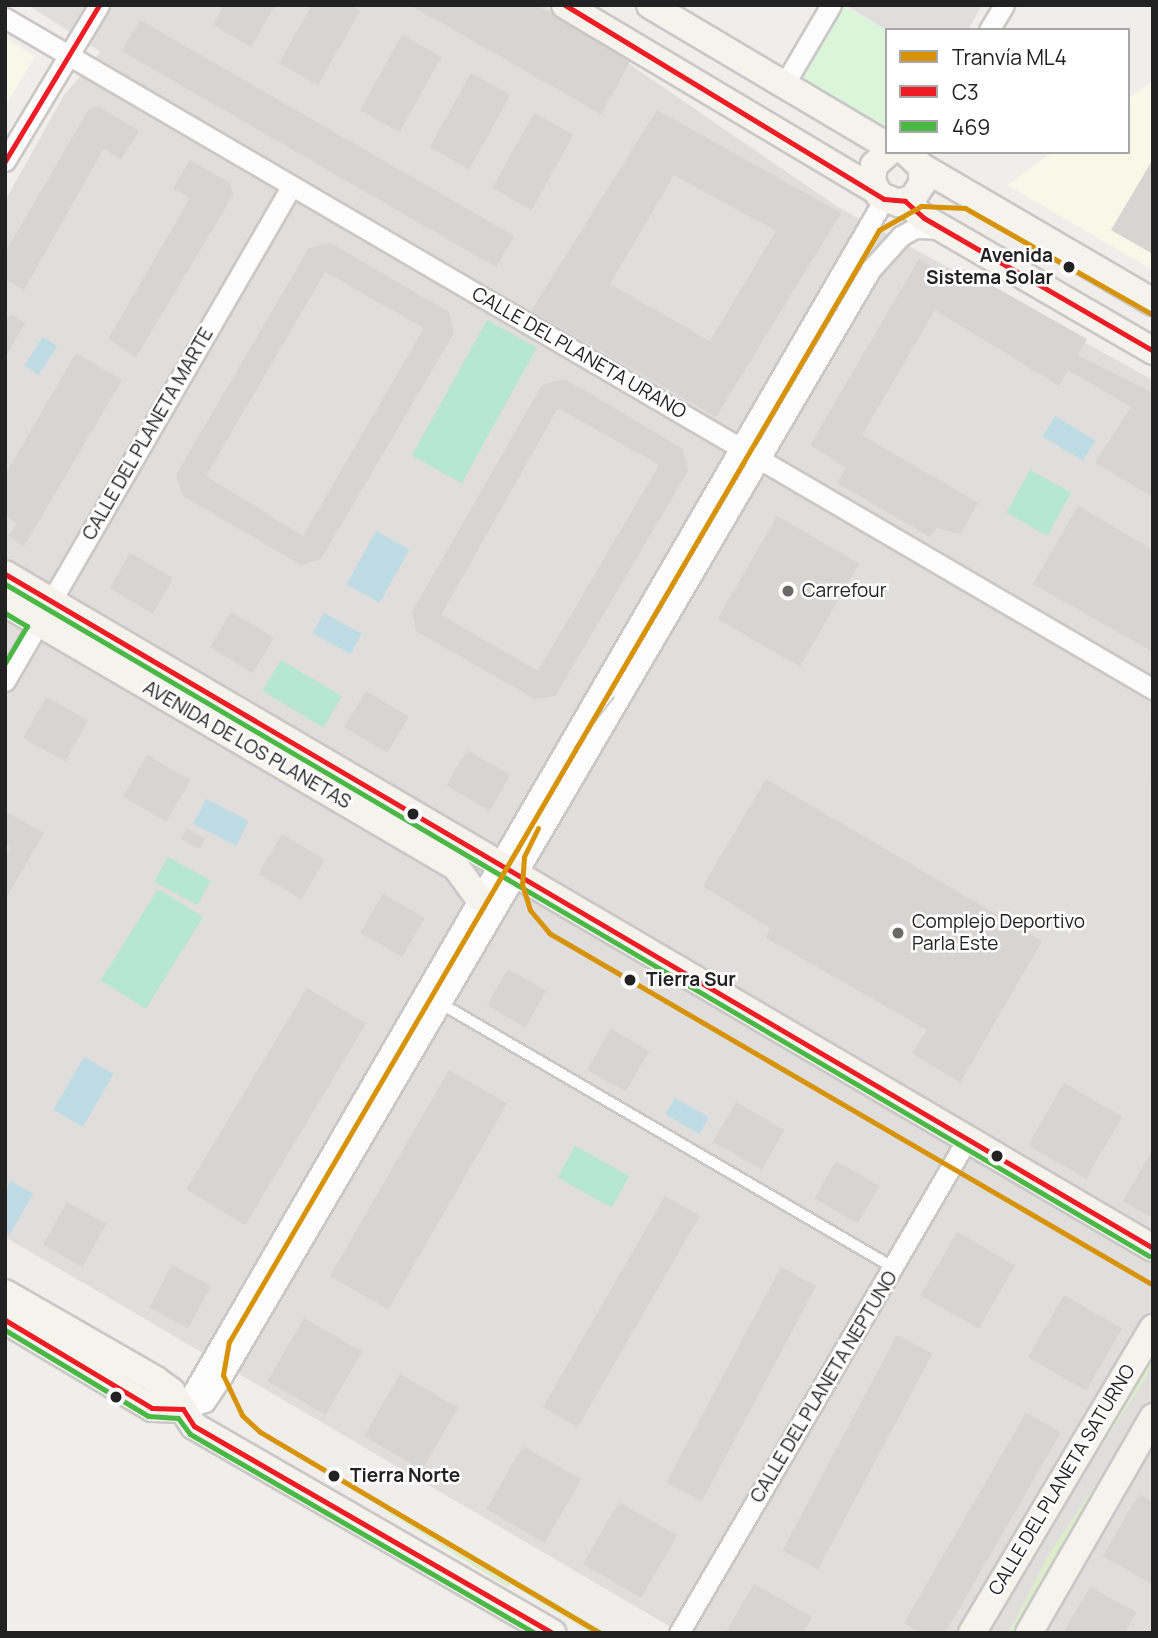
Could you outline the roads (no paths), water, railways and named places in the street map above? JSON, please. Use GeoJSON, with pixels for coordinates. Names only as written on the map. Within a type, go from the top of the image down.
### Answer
{"type":"FeatureCollection","features":[{"type":"Feature","properties":{"kind":"street"},"geometry":{"type":"LineString","coordinates":[[5,161],[99,5]]}},
{"type":"Feature","properties":{"kind":"street"},"geometry":{"type":"LineString","coordinates":[[565,5],[1153,351]]}},
{"type":"Feature","properties":{"kind":"street"},"geometry":{"type":"LineString","coordinates":[[650,5],[885,145]]}},
{"type":"Feature","properties":{"kind":"street"},"geometry":{"type":"LineString","coordinates":[[785,83],[831,5]]}},
{"type":"Feature","properties":{"kind":"street"},"geometry":{"type":"LineString","coordinates":[[990,28],[1004,5]]}},
{"type":"Feature","properties":{"kind":"street","name":"CALLE DEL PLANETA URANO"},"geometry":{"type":"LineString","coordinates":[[5,18],[1153,689]]}},
{"type":"Feature","properties":{"kind":"street"},"geometry":{"type":"LineString","coordinates":[[888,196],[874,165],[909,156],[1153,302]]}},
{"type":"Feature","properties":{"kind":"street"},"geometry":{"type":"LineString","coordinates":[[5,1320],[152,1408],[183,1409],[205,1402],[439,1003],[507,870],[742,447],[888,196],[922,184],[909,156]]}},
{"type":"Feature","properties":{"kind":"street","name":"CALLE DEL PLANETA MARTE"},"geometry":{"type":"LineString","coordinates":[[5,681],[291,187]]}},
{"type":"Feature","properties":{"kind":"street"},"geometry":{"type":"LineString","coordinates":[[183,1409],[478,897],[507,870],[893,241],[915,228],[954,233]]}},
{"type":"Feature","properties":{"kind":"street","name":"AVENIDA DE LOS PLANETAS"},"geometry":{"type":"LineString","coordinates":[[5,574],[46,612],[456,867],[478,897]]}},
{"type":"Feature","properties":{"kind":"street","name":"AVENIDA DE LOS PLANETAS"},"geometry":{"type":"LineString","coordinates":[[5,603],[46,612],[507,870],[1153,1248]]}},
{"type":"Feature","properties":{"kind":"street","name":"CALLE DEL PLANETA NEPTUNO"},"geometry":{"type":"LineString","coordinates":[[679,1633],[894,1268],[966,1140]]}},
{"type":"Feature","properties":{"kind":"street"},"geometry":{"type":"LineString","coordinates":[[5,1293],[156,1380],[183,1409],[194,1426],[552,1633]]}},
{"type":"Feature","properties":{"kind":"street","name":"CALLE DEL PLANETA SATURNO"},"geometry":{"type":"LineString","coordinates":[[972,1633],[1153,1328]]}},
{"type":"Feature","properties":{"kind":"street"},"geometry":{"type":"LineString","coordinates":[[1028,1633],[1153,1417]]}},
{"type":"Feature","properties":{"kind":"lane"},"geometry":{"type":"LineString","coordinates":[[439,1003],[894,1268]]}},
{"type":"Feature","properties":{"kind":"water"},"geometry":{"type":"Polygon","coordinates":[[[43,337],[57,346],[39,375],[24,366],[43,337]]]}},
{"type":"Feature","properties":{"kind":"water"},"geometry":{"type":"Polygon","coordinates":[[[1055,416],[1095,440],[1083,461],[1043,437],[1055,416]]]}},
{"type":"Feature","properties":{"kind":"water"},"geometry":{"type":"Polygon","coordinates":[[[376,531],[409,549],[380,603],[346,584],[376,531]]]}},
{"type":"Feature","properties":{"kind":"water"},"geometry":{"type":"Polygon","coordinates":[[[324,613],[362,634],[350,654],[313,633],[324,613]]]}},
{"type":"Feature","properties":{"kind":"water"},"geometry":{"type":"Polygon","coordinates":[[[206,799],[249,821],[236,846],[193,824],[206,799]]]}},
{"type":"Feature","properties":{"kind":"water"},"geometry":{"type":"Polygon","coordinates":[[[84,1057],[113,1074],[83,1127],[54,1110],[84,1057]]]}},
{"type":"Feature","properties":{"kind":"water"},"geometry":{"type":"Polygon","coordinates":[[[675,1098],[709,1118],[699,1134],[666,1114],[675,1098]]]}},
{"type":"Feature","properties":{"kind":"water"},"geometry":{"type":"Polygon","coordinates":[[[11,1181],[33,1194],[10,1234],[5,1231],[5,1191],[11,1181]]]}},
{"type":"Feature","properties":{"kind":"tram line","name":"ML4"},"geometry":{"type":"LineString","coordinates":[[600,1633],[260,1432],[242,1415],[223,1375],[229,1342],[879,230],[921,206],[965,208],[1153,315]]}},
{"type":"Feature","properties":{"kind":"tram line"},"geometry":{"type":"LineString","coordinates":[[575,747],[614,697]]}},
{"type":"Feature","properties":{"kind":"tram line","name":"ML4"},"geometry":{"type":"LineString","coordinates":[[538,828],[524,857],[522,884],[530,910],[549,933],[1153,1285]]}},
{"type":"Feature","properties":{"kind":"place","name":"Avenida Sistema Solar"},"geometry":{"type":"Point","coordinates":[1069,267]}},
{"type":"Feature","properties":{"kind":"place","name":"Carrefour"},"geometry":{"type":"Point","coordinates":[788,591]}},
{"type":"Feature","properties":{"kind":"place","name":"Complejo Deportivo Parla Este"},"geometry":{"type":"Point","coordinates":[898,933]}},
{"type":"Feature","properties":{"kind":"place","name":"Tierra Sur"},"geometry":{"type":"Point","coordinates":[630,980]}},
{"type":"Feature","properties":{"kind":"place","name":"Tierra Norte"},"geometry":{"type":"Point","coordinates":[334,1476]}}]}
